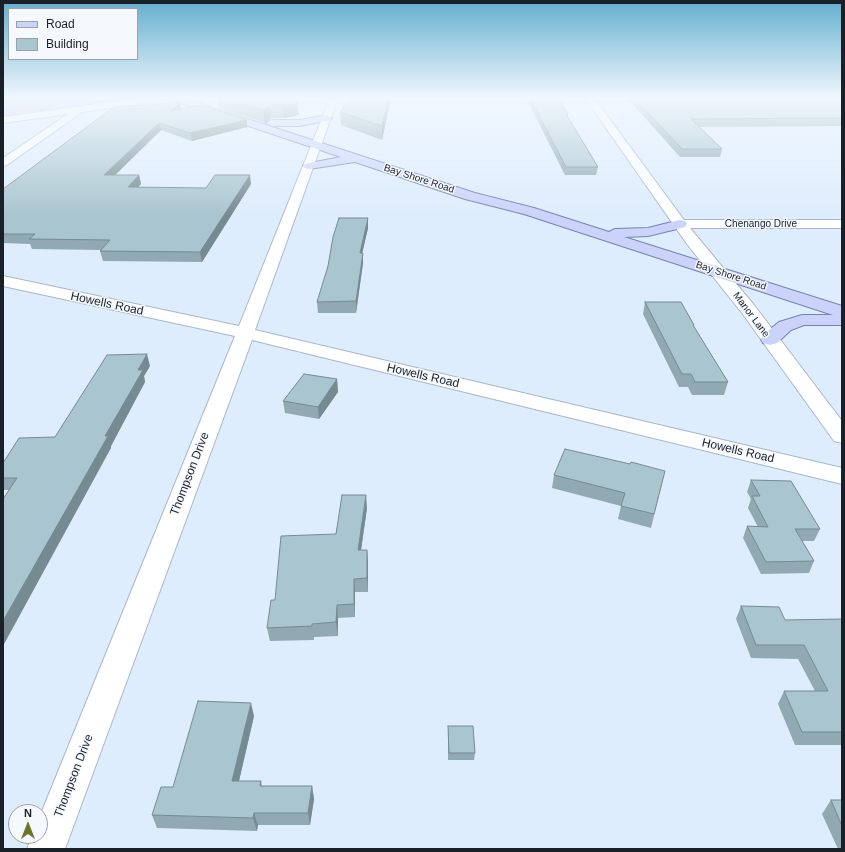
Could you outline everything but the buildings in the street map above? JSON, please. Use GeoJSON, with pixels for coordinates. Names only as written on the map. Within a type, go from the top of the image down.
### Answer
{"type":"FeatureCollection","features":[{"type":"Feature","properties":{"kind":"main road","name":"Bay Shore Road"},"geometry":{"type":"LineString","coordinates":[[304,138],[482,191],[529,211]]}},
{"type":"Feature","properties":{"kind":"main road","name":"Bay Shore Road"},"geometry":{"type":"LineString","coordinates":[[308,138],[366,161],[470,196],[529,211],[842,312]]}},
{"type":"Feature","properties":{"kind":"main road"},"geometry":{"type":"LineString","coordinates":[[310,166],[332,160],[366,161]]}},
{"type":"Feature","properties":{"kind":"main road"},"geometry":{"type":"LineString","coordinates":[[596,232],[648,232],[680,224]]}},
{"type":"Feature","properties":{"kind":"main road"},"geometry":{"type":"LineString","coordinates":[[770,339],[785,326],[802,320],[842,320]]}},
{"type":"Feature","properties":{"kind":"street"},"geometry":{"type":"LineString","coordinates":[[3,163],[40,138]]}},
{"type":"Feature","properties":{"kind":"street","name":"Thompson Drive"},"geometry":{"type":"LineString","coordinates":[[46,849],[320,138]]}},
{"type":"Feature","properties":{"kind":"street","name":"Manor Lane"},"geometry":{"type":"LineString","coordinates":[[618,138],[701,253],[717,271],[770,339],[842,436]]}},
{"type":"Feature","properties":{"kind":"street","name":"Chenango Drive"},"geometry":{"type":"LineString","coordinates":[[680,224],[842,224]]}},
{"type":"Feature","properties":{"kind":"street","name":"Howells Road"},"geometry":{"type":"LineString","coordinates":[[3,281],[244,333],[842,476]]}}]}
